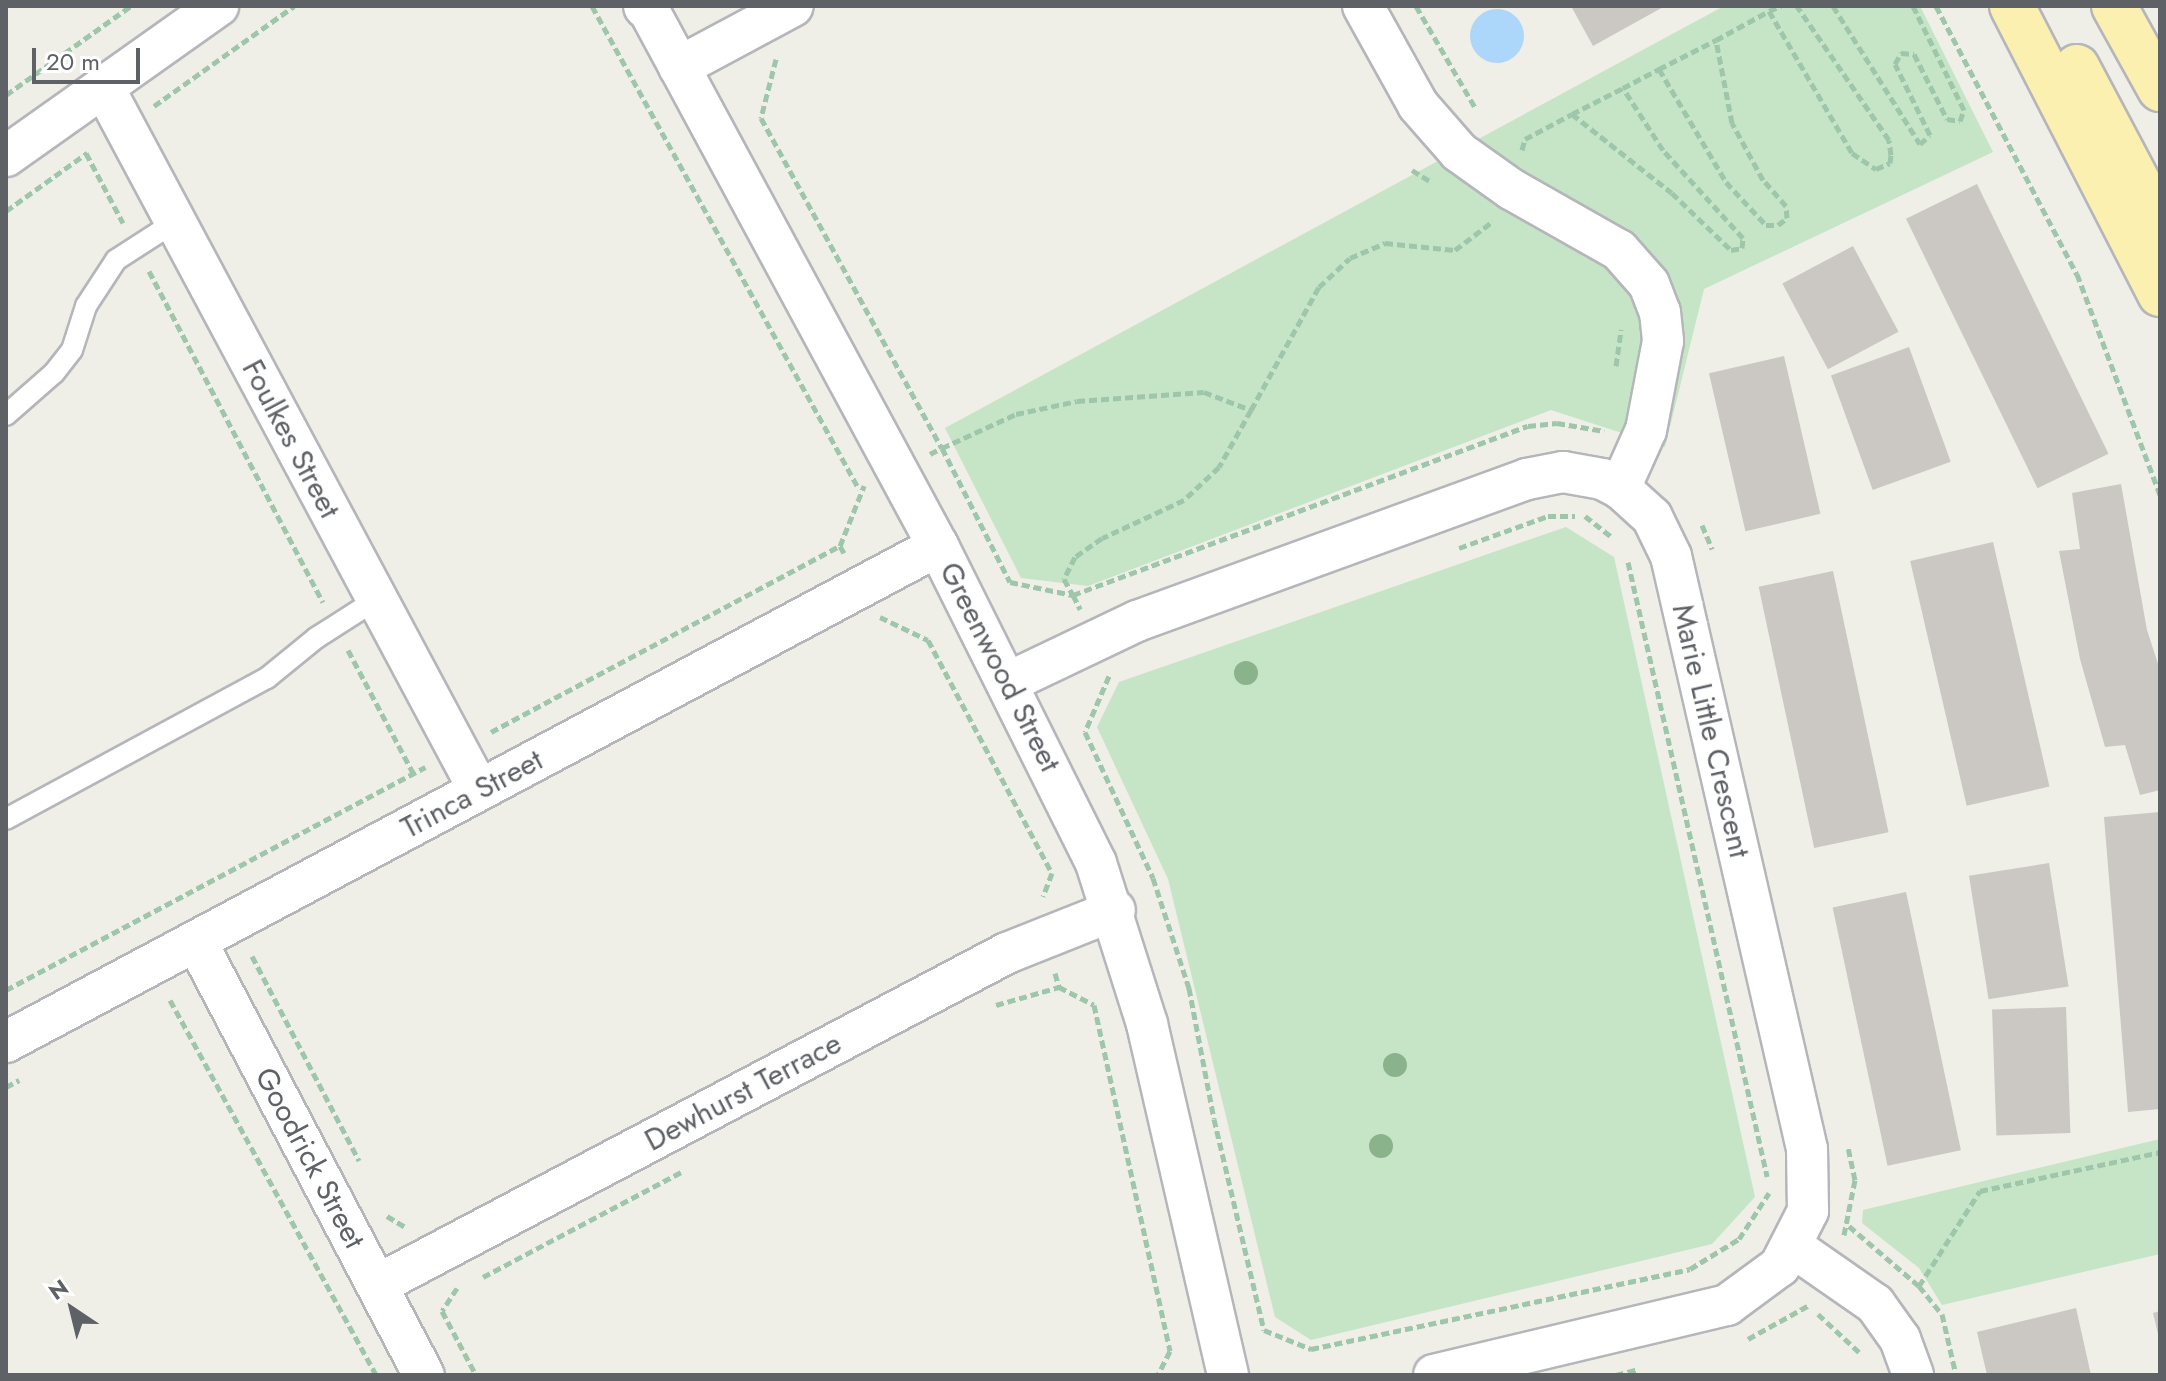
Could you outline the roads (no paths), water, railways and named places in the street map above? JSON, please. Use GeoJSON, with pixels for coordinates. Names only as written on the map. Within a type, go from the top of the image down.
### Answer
{"type":"FeatureCollection","features":[{"type":"Feature","properties":{"kind":"main road"},"geometry":{"type":"LineString","coordinates":[[2012,6],[2160,294]]}},
{"type":"Feature","properties":{"kind":"main road"},"geometry":{"type":"LineString","coordinates":[[2045,6],[2160,224]]}},
{"type":"Feature","properties":{"kind":"main road"},"geometry":{"type":"LineString","coordinates":[[2114,6],[2160,89]]}},
{"type":"Feature","properties":{"kind":"street"},"geometry":{"type":"LineString","coordinates":[[6,156],[218,6]]}},
{"type":"Feature","properties":{"kind":"street","name":"Greenwood Street"},"geometry":{"type":"LineString","coordinates":[[647,6],[938,546],[1073,810],[1115,910],[1147,1024],[1228,1375]]}},
{"type":"Feature","properties":{"kind":"street"},"geometry":{"type":"LineString","coordinates":[[679,67],[793,6]]}},
{"type":"Feature","properties":{"kind":"street"},"geometry":{"type":"LineString","coordinates":[[1363,6],[1418,105],[1459,152],[1511,189],[1619,250],[1649,284],[1660,312],[1663,341],[1646,430],[1620,488]]}},
{"type":"Feature","properties":{"kind":"street","name":"Foulkes Street"},"geometry":{"type":"LineString","coordinates":[[104,88],[479,790]]}},
{"type":"Feature","properties":{"kind":"street","name":"Marie Little Crescent"},"geometry":{"type":"LineString","coordinates":[[1007,683],[1102,656],[1527,479],[1563,472],[1620,488],[1652,517],[1671,556],[1804,1134],[1810,1170],[1808,1211],[1793,1247],[1758,1286],[1727,1305],[1452,1373]]}},
{"type":"Feature","properties":{"kind":"street","name":"Trinca Street"},"geometry":{"type":"LineString","coordinates":[[6,1042],[938,546]]}},
{"type":"Feature","properties":{"kind":"street","name":"Dewhurst Terrace"},"geometry":{"type":"LineString","coordinates":[[377,1285],[1042,939],[1115,910]]}},
{"type":"Feature","properties":{"kind":"street","name":"Goodrick Street"},"geometry":{"type":"LineString","coordinates":[[196,941],[424,1375]]}},
{"type":"Feature","properties":{"kind":"street"},"geometry":{"type":"LineString","coordinates":[[1793,1247],[1875,1304],[1900,1339],[1913,1375]]}},
{"type":"Feature","properties":{"kind":"lane"},"geometry":{"type":"LineString","coordinates":[[6,415],[63,362],[101,278],[135,245],[175,222]]}},
{"type":"Feature","properties":{"kind":"lane"},"geometry":{"type":"LineString","coordinates":[[6,819],[267,678],[335,624],[377,599]]}},
{"type":"Feature","properties":{"kind":"water"},"geometry":{"type":"Polygon","coordinates":[[[1497,9],[1516,17],[1524,36],[1516,55],[1497,63],[1478,55],[1470,36],[1478,17],[1497,9]]]}}]}
